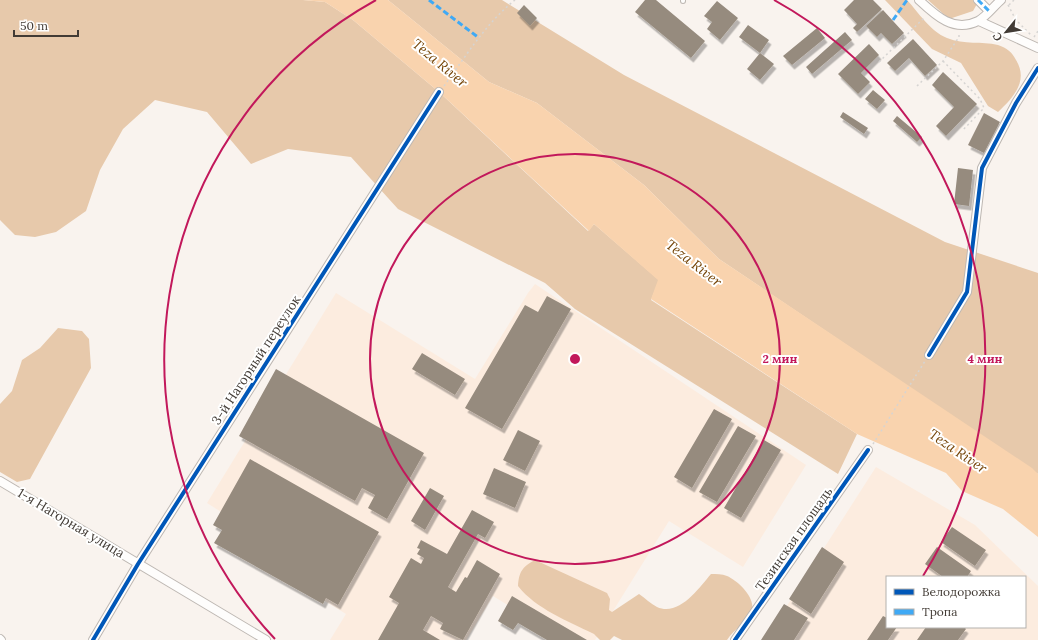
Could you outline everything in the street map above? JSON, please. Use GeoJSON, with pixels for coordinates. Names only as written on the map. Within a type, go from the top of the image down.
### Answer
{"type":"FeatureCollection","features":[{"type":"Feature","properties":{"kind":"street"},"geometry":{"type":"LineString","coordinates":[[919,0],[938,18],[958,26],[979,21],[1001,0]]}},
{"type":"Feature","properties":{"kind":"street"},"geometry":{"type":"LineString","coordinates":[[978,0],[989,12]]}},
{"type":"Feature","properties":{"kind":"street"},"geometry":{"type":"LineString","coordinates":[[979,21],[1038,48]]}},
{"type":"Feature","properties":{"kind":"street"},"geometry":{"type":"LineString","coordinates":[[929,355],[967,292],[982,168],[1016,103],[1038,68]]}},
{"type":"Feature","properties":{"kind":"street","name":"3-й Нагорный переулок"},"geometry":{"type":"LineString","coordinates":[[93,640],[138,564],[439,92]]}},
{"type":"Feature","properties":{"kind":"street","name":"Тезинская площадь"},"geometry":{"type":"LineString","coordinates":[[735,640],[868,450]]}},
{"type":"Feature","properties":{"kind":"street","name":"1-я Нагорная улица"},"geometry":{"type":"LineString","coordinates":[[0,481],[266,640]]}},
{"type":"Feature","properties":{"kind":"path"},"geometry":{"type":"LineString","coordinates":[[439,92],[502,10],[515,0]]}},
{"type":"Feature","properties":{"kind":"path"},"geometry":{"type":"LineString","coordinates":[[1014,0],[1008,5],[1016,20],[1034,38]]}},
{"type":"Feature","properties":{"kind":"path"},"geometry":{"type":"LineString","coordinates":[[879,62],[931,11]]}},
{"type":"Feature","properties":{"kind":"path"},"geometry":{"type":"LineString","coordinates":[[917,86],[943,61],[959,37],[958,26]]}},
{"type":"Feature","properties":{"kind":"path"},"geometry":{"type":"LineString","coordinates":[[943,61],[980,98],[984,108],[962,131]]}},
{"type":"Feature","properties":{"kind":"path"},"geometry":{"type":"LineString","coordinates":[[868,450],[929,355]]}},
{"type":"Feature","properties":{"kind":"shaded area"},"geometry":{"type":"Polygon","coordinates":[[[0,0],[303,0],[325,2],[353,20],[439,92],[588,231],[594,224],[659,280],[651,300],[857,434],[838,474],[575,309],[545,283],[398,209],[351,157],[288,149],[251,164],[207,112],[155,100],[123,129],[100,170],[86,211],[56,232],[35,237],[15,235],[0,220],[0,0]]]}},
{"type":"Feature","properties":{"kind":"shaded area"},"geometry":{"type":"Polygon","coordinates":[[[388,0],[502,0],[624,75],[945,242],[1038,273],[1038,474],[719,259],[644,185],[537,103],[489,82],[388,0]]]}},
{"type":"Feature","properties":{"kind":"shaded area"},"geometry":{"type":"Polygon","coordinates":[[[885,0],[907,0],[935,31],[947,38],[1004,47],[1013,55],[1020,68],[1020,82],[1014,95],[998,112],[988,106],[961,63],[932,49],[885,0]]]}},
{"type":"Feature","properties":{"kind":"shaded area"},"geometry":{"type":"Polygon","coordinates":[[[928,0],[973,0],[977,4],[973,11],[949,19],[928,0]]]}},
{"type":"Feature","properties":{"kind":"shaded area"},"geometry":{"type":"Polygon","coordinates":[[[535,284],[806,465],[743,567],[669,521],[595,640],[565,640],[493,596],[466,640],[330,640],[346,614],[242,550],[253,532],[207,503],[336,293],[475,379],[535,284]]]}},
{"type":"Feature","properties":{"kind":"shaded area"},"geometry":{"type":"Polygon","coordinates":[[[58,328],[82,331],[89,339],[91,368],[30,479],[17,482],[0,472],[0,404],[12,391],[22,360],[40,348],[58,328]]]}},
{"type":"Feature","properties":{"kind":"shaded area"},"geometry":{"type":"Polygon","coordinates":[[[876,467],[975,525],[1038,586],[1038,640],[765,640],[876,467]]]}},
{"type":"Feature","properties":{"kind":"shaded area"},"geometry":{"type":"Polygon","coordinates":[[[535,560],[607,593],[610,599],[609,610],[612,612],[639,594],[657,607],[665,609],[681,605],[688,600],[711,574],[721,574],[736,581],[751,599],[752,609],[744,622],[727,640],[622,640],[614,636],[610,640],[600,640],[594,634],[543,608],[525,594],[518,586],[520,573],[527,565],[535,560]]]}},
{"type":"Feature","properties":{"kind":"water","name":"Teza River"},"geometry":{"type":"Polygon","coordinates":[[[303,0],[388,0],[489,82],[537,103],[644,185],[719,259],[1032,468],[1038,474],[1038,537],[1003,509],[962,491],[946,473],[857,434],[651,299],[658,280],[594,224],[589,231],[439,92],[353,20],[325,2],[303,0]]]}},
{"type":"Feature","properties":{"kind":"building"},"geometry":{"type":"Polygon","coordinates":[[[645,0],[656,0],[705,41],[691,58],[635,12],[645,0]]]}},
{"type":"Feature","properties":{"kind":"building"},"geometry":{"type":"Polygon","coordinates":[[[854,0],[873,0],[882,9],[857,32],[853,28],[857,24],[844,10],[854,0]]]}},
{"type":"Feature","properties":{"kind":"building"},"geometry":{"type":"Polygon","coordinates":[[[717,1],[738,18],[720,40],[707,29],[712,22],[704,16],[717,1]]]}},
{"type":"Feature","properties":{"kind":"building"},"geometry":{"type":"Polygon","coordinates":[[[524,5],[537,18],[530,26],[517,13],[524,5]]]}},
{"type":"Feature","properties":{"kind":"building"},"geometry":{"type":"Polygon","coordinates":[[[883,10],[904,33],[892,44],[881,33],[877,37],[866,26],[883,10]]]}},
{"type":"Feature","properties":{"kind":"building"},"geometry":{"type":"Polygon","coordinates":[[[748,25],[769,40],[760,53],[739,37],[748,25]]]}},
{"type":"Feature","properties":{"kind":"building"},"geometry":{"type":"Polygon","coordinates":[[[817,28],[825,38],[792,65],[783,56],[817,28]]]}},
{"type":"Feature","properties":{"kind":"building"},"geometry":{"type":"Polygon","coordinates":[[[845,32],[852,40],[812,74],[806,67],[845,32]]]}},
{"type":"Feature","properties":{"kind":"building"},"geometry":{"type":"Polygon","coordinates":[[[913,39],[937,65],[925,76],[909,58],[895,71],[887,63],[913,39]]]}},
{"type":"Feature","properties":{"kind":"building"},"geometry":{"type":"Polygon","coordinates":[[[869,44],[879,55],[861,73],[870,82],[858,94],[838,74],[869,44]]]}},
{"type":"Feature","properties":{"kind":"building"},"geometry":{"type":"Polygon","coordinates":[[[760,53],[774,64],[760,80],[747,69],[760,53]]]}},
{"type":"Feature","properties":{"kind":"building"},"geometry":{"type":"Polygon","coordinates":[[[943,72],[977,104],[946,136],[936,126],[954,107],[932,85],[943,72]]]}},
{"type":"Feature","properties":{"kind":"building"},"geometry":{"type":"Polygon","coordinates":[[[873,90],[885,100],[877,109],[865,99],[873,90]]]}},
{"type":"Feature","properties":{"kind":"building"},"geometry":{"type":"Polygon","coordinates":[[[843,112],[868,128],[864,134],[840,117],[843,112]]]}},
{"type":"Feature","properties":{"kind":"building"},"geometry":{"type":"Polygon","coordinates":[[[984,113],[1000,122],[984,153],[968,145],[984,113]]]}},
{"type":"Feature","properties":{"kind":"building"},"geometry":{"type":"Polygon","coordinates":[[[897,116],[922,137],[917,142],[893,121],[897,116]]]}},
{"type":"Feature","properties":{"kind":"building"},"geometry":{"type":"Polygon","coordinates":[[[958,168],[973,170],[969,206],[954,204],[958,168]]]}},
{"type":"Feature","properties":{"kind":"building"},"geometry":{"type":"Polygon","coordinates":[[[547,296],[571,309],[502,429],[465,408],[525,305],[538,312],[547,296]]]}},
{"type":"Feature","properties":{"kind":"building"},"geometry":{"type":"Polygon","coordinates":[[[422,353],[465,379],[455,395],[412,369],[422,353]]]}},
{"type":"Feature","properties":{"kind":"building"},"geometry":{"type":"Polygon","coordinates":[[[276,369],[424,453],[387,519],[368,508],[375,495],[362,488],[355,501],[239,436],[276,369]]]}},
{"type":"Feature","properties":{"kind":"building"},"geometry":{"type":"Polygon","coordinates":[[[714,409],[732,419],[692,488],[674,477],[714,409]]]}},
{"type":"Feature","properties":{"kind":"building"},"geometry":{"type":"Polygon","coordinates":[[[738,426],[756,436],[717,502],[699,492],[738,426]]]}},
{"type":"Feature","properties":{"kind":"building"},"geometry":{"type":"Polygon","coordinates":[[[518,430],[540,441],[525,471],[503,460],[518,430]]]}},
{"type":"Feature","properties":{"kind":"building"},"geometry":{"type":"Polygon","coordinates":[[[764,440],[781,450],[741,518],[724,508],[764,440]]]}},
{"type":"Feature","properties":{"kind":"building"},"geometry":{"type":"Polygon","coordinates":[[[250,459],[379,532],[338,605],[326,598],[323,604],[214,543],[222,530],[213,525],[250,459]]]}},
{"type":"Feature","properties":{"kind":"building"},"geometry":{"type":"Polygon","coordinates":[[[494,468],[526,482],[515,508],[483,494],[494,468]]]}},
{"type":"Feature","properties":{"kind":"building"},"geometry":{"type":"Polygon","coordinates":[[[430,488],[444,496],[425,530],[411,521],[430,488]]]}},
{"type":"Feature","properties":{"kind":"building"},"geometry":{"type":"Polygon","coordinates":[[[472,510],[494,522],[485,538],[478,534],[448,587],[456,592],[465,577],[467,578],[477,560],[500,574],[463,640],[440,629],[443,623],[431,616],[423,630],[440,640],[378,640],[399,603],[389,597],[411,558],[421,564],[424,558],[417,554],[420,549],[417,548],[421,540],[447,554],[472,510]]]}},
{"type":"Feature","properties":{"kind":"building"},"geometry":{"type":"Polygon","coordinates":[[[952,527],[986,550],[975,566],[941,542],[952,527]]]}},
{"type":"Feature","properties":{"kind":"building"},"geometry":{"type":"Polygon","coordinates":[[[822,547],[844,562],[811,614],[789,599],[822,547]]]}},
{"type":"Feature","properties":{"kind":"building"},"geometry":{"type":"Polygon","coordinates":[[[937,547],[971,571],[968,576],[942,576],[925,564],[937,547]]]}},
{"type":"Feature","properties":{"kind":"building"},"geometry":{"type":"Polygon","coordinates":[[[512,596],[587,640],[547,640],[518,623],[513,630],[498,621],[512,596]]]}},
{"type":"Feature","properties":{"kind":"building"},"geometry":{"type":"Polygon","coordinates":[[[784,604],[808,618],[794,640],[761,640],[784,604]]]}},
{"type":"Feature","properties":{"kind":"building"},"geometry":{"type":"Polygon","coordinates":[[[883,616],[886,618],[886,628],[896,628],[888,640],[867,640],[883,616]]]}},
{"type":"Feature","properties":{"kind":"building"},"geometry":{"type":"Polygon","coordinates":[[[925,628],[966,629],[958,640],[917,640],[925,628]]]}},
{"type":"Feature","properties":{"kind":"marked path"},"geometry":{"type":"LineString","coordinates":[[429,0],[479,38]]}},
{"type":"Feature","properties":{"kind":"marked path"},"geometry":{"type":"LineString","coordinates":[[893,20],[907,0]]}},
{"type":"Feature","properties":{"kind":"marked path"},"geometry":{"type":"LineString","coordinates":[[978,0],[989,11]]}},
{"type":"Feature","properties":{"kind":"cycle path"},"geometry":{"type":"LineString","coordinates":[[929,355],[967,292],[982,168],[1016,103],[1038,68]]}},
{"type":"Feature","properties":{"kind":"cycle path"},"geometry":{"type":"LineString","coordinates":[[93,640],[138,564],[439,92]]}},
{"type":"Feature","properties":{"kind":"cycle path"},"geometry":{"type":"LineString","coordinates":[[735,640],[868,450]]}}]}
